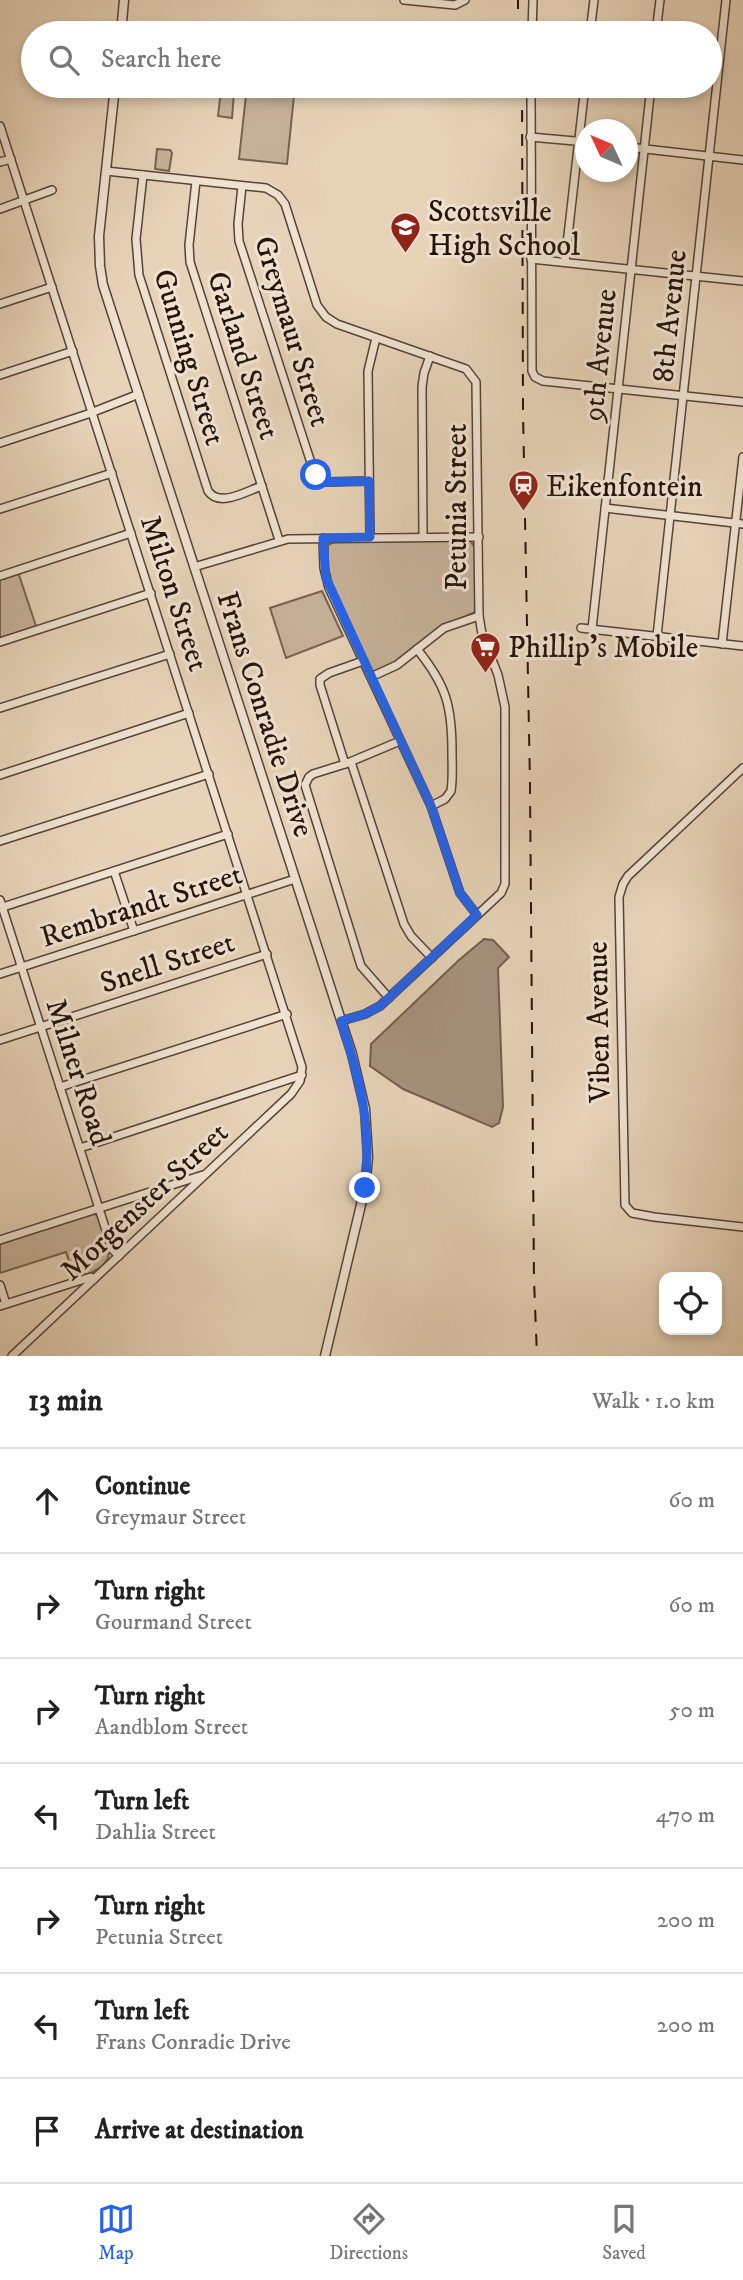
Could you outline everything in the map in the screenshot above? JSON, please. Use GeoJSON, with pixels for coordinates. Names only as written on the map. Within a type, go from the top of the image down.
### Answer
{"type":"FeatureCollection","features":[{"type":"Feature","properties":{"kind":"street"},"geometry":{"type":"LineString","coordinates":[[122,21],[124,0]]}},
{"type":"Feature","properties":{"kind":"street"},"geometry":{"type":"LineString","coordinates":[[404,0],[455,5],[464,1]]}},
{"type":"Feature","properties":{"kind":"street"},"geometry":{"type":"LineString","coordinates":[[532,21],[533,0]]}},
{"type":"Feature","properties":{"kind":"street"},"geometry":{"type":"LineString","coordinates":[[591,21],[594,0]]}},
{"type":"Feature","properties":{"kind":"street"},"geometry":{"type":"LineString","coordinates":[[657,21],[660,0]]}},
{"type":"Feature","properties":{"kind":"street","name":"8th Avenue"},"geometry":{"type":"LineString","coordinates":[[722,39],[726,0]]}},
{"type":"Feature","properties":{"kind":"street","name":"Frans Conradie Drive"},"geometry":{"type":"LineString","coordinates":[[114,98],[99,236],[103,285],[360,1082],[367,1127],[365,1188],[325,1356]]}},
{"type":"Feature","properties":{"kind":"street"},"geometry":{"type":"LineString","coordinates":[[531,98],[531,258],[535,377],[540,380],[743,402]]}},
{"type":"Feature","properties":{"kind":"street"},"geometry":{"type":"LineString","coordinates":[[583,119],[584,98]]}},
{"type":"Feature","properties":{"kind":"street","name":"9th Avenue"},"geometry":{"type":"LineString","coordinates":[[592,629],[650,98]]}},
{"type":"Feature","properties":{"kind":"street","name":"8th Avenue"},"geometry":{"type":"LineString","coordinates":[[657,636],[716,98]]}},
{"type":"Feature","properties":{"kind":"street","name":"Milton Street"},"geometry":{"type":"LineString","coordinates":[[0,126],[302,1063],[302,1075]]}},
{"type":"Feature","properties":{"kind":"street"},"geometry":{"type":"LineString","coordinates":[[530,136],[575,141]]}},
{"type":"Feature","properties":{"kind":"street"},"geometry":{"type":"LineString","coordinates":[[638,148],[743,159]]}},
{"type":"Feature","properties":{"kind":"street"},"geometry":{"type":"LineString","coordinates":[[0,162],[10,159]]}},
{"type":"Feature","properties":{"kind":"street","name":"Petunia Street"},"geometry":{"type":"LineString","coordinates":[[106,171],[270,190],[284,201],[317,305],[326,317],[337,324],[466,369],[477,382],[480,616],[482,634],[498,675],[505,707],[505,884],[501,893],[389,998],[375,1009],[341,1021]]}},
{"type":"Feature","properties":{"kind":"street","name":"Gunning Street"},"geometry":{"type":"LineString","coordinates":[[144,176],[136,239],[139,275],[208,491],[213,497],[221,499],[262,486]]}},
{"type":"Feature","properties":{"kind":"street","name":"Garland Street"},"geometry":{"type":"LineString","coordinates":[[195,181],[189,244],[190,262],[279,540]]}},
{"type":"Feature","properties":{"kind":"street"},"geometry":{"type":"LineString","coordinates":[[565,262],[576,182]]}},
{"type":"Feature","properties":{"kind":"street","name":"Greymaur Street"},"geometry":{"type":"LineString","coordinates":[[242,186],[239,240],[314,472],[326,482],[369,481]]}},
{"type":"Feature","properties":{"kind":"street"},"geometry":{"type":"LineString","coordinates":[[0,209],[51,191]]}},
{"type":"Feature","properties":{"kind":"street"},"geometry":{"type":"LineString","coordinates":[[531,258],[743,281]]}},
{"type":"Feature","properties":{"kind":"street"},"geometry":{"type":"LineString","coordinates":[[0,304],[52,287]]}},
{"type":"Feature","properties":{"kind":"street"},"geometry":{"type":"LineString","coordinates":[[370,537],[368,371],[376,338]]}},
{"type":"Feature","properties":{"kind":"street"},"geometry":{"type":"LineString","coordinates":[[0,375],[73,351]]}},
{"type":"Feature","properties":{"kind":"street"},"geometry":{"type":"LineString","coordinates":[[423,537],[422,382],[430,356]]}},
{"type":"Feature","properties":{"kind":"street"},"geometry":{"type":"LineString","coordinates":[[0,443],[139,394]]}},
{"type":"Feature","properties":{"kind":"street"},"geometry":{"type":"LineString","coordinates":[[722,644],[739,524],[743,457]]}},
{"type":"Feature","properties":{"kind":"street"},"geometry":{"type":"LineString","coordinates":[[0,509],[112,473]]}},
{"type":"Feature","properties":{"kind":"street"},"geometry":{"type":"LineString","coordinates":[[605,508],[739,524]]}},
{"type":"Feature","properties":{"kind":"street"},"geometry":{"type":"LineString","coordinates":[[0,576],[131,533]]}},
{"type":"Feature","properties":{"kind":"street"},"geometry":{"type":"LineString","coordinates":[[194,567],[279,540],[479,537]]}},
{"type":"Feature","properties":{"kind":"street"},"geometry":{"type":"LineString","coordinates":[[323,538],[326,578],[431,806],[460,893],[477,915]]}},
{"type":"Feature","properties":{"kind":"street"},"geometry":{"type":"LineString","coordinates":[[0,642],[151,593]]}},
{"type":"Feature","properties":{"kind":"street"},"geometry":{"type":"LineString","coordinates":[[371,677],[397,665],[444,628],[480,616]]}},
{"type":"Feature","properties":{"kind":"street"},"geometry":{"type":"LineString","coordinates":[[581,628],[743,646]]}},
{"type":"Feature","properties":{"kind":"street"},"geometry":{"type":"LineString","coordinates":[[416,649],[438,677],[452,726],[451,791],[445,799],[431,806]]}},
{"type":"Feature","properties":{"kind":"street"},"geometry":{"type":"LineString","coordinates":[[0,708],[170,654]]}},
{"type":"Feature","properties":{"kind":"street"},"geometry":{"type":"LineString","coordinates":[[363,661],[329,673],[320,679],[320,685],[404,924],[411,936],[432,958]]}},
{"type":"Feature","properties":{"kind":"street"},"geometry":{"type":"LineString","coordinates":[[0,775],[190,713]]}},
{"type":"Feature","properties":{"kind":"street"},"geometry":{"type":"LineString","coordinates":[[389,998],[361,966],[304,790],[309,777],[400,741]]}},
{"type":"Feature","properties":{"kind":"street","name":"Viben Avenue"},"geometry":{"type":"LineString","coordinates":[[743,768],[631,873],[622,884],[619,897],[625,1205],[632,1213],[743,1227]]}},
{"type":"Feature","properties":{"kind":"street"},"geometry":{"type":"LineString","coordinates":[[0,841],[209,774]]}},
{"type":"Feature","properties":{"kind":"street"},"geometry":{"type":"LineString","coordinates":[[1,905],[228,834]]}},
{"type":"Feature","properties":{"kind":"street"},"geometry":{"type":"LineString","coordinates":[[114,871],[134,931]]}},
{"type":"Feature","properties":{"kind":"street","name":"Rembrandt Street"},"geometry":{"type":"LineString","coordinates":[[0,974],[295,878]]}},
{"type":"Feature","properties":{"kind":"street","name":"Milner Road"},"geometry":{"type":"LineString","coordinates":[[1,905],[112,1249],[119,1256]]}},
{"type":"Feature","properties":{"kind":"street","name":"Snell Street"},"geometry":{"type":"LineString","coordinates":[[0,1040],[267,954]]}},
{"type":"Feature","properties":{"kind":"street"},"geometry":{"type":"LineString","coordinates":[[60,1087],[286,1014]]}},
{"type":"Feature","properties":{"kind":"street"},"geometry":{"type":"LineString","coordinates":[[80,1148],[302,1075]]}},
{"type":"Feature","properties":{"kind":"street","name":"Morgenster Street"},"geometry":{"type":"LineString","coordinates":[[12,1356],[291,1094],[302,1075]]}},
{"type":"Feature","properties":{"kind":"street"},"geometry":{"type":"LineString","coordinates":[[0,1240],[206,1174]]}},
{"type":"Feature","properties":{"kind":"street"},"geometry":{"type":"LineString","coordinates":[[0,1285],[3,1305],[91,1277],[93,1280]]}},
{"type":"Feature","properties":{"kind":"shaded area"},"geometry":{"type":"Polygon","coordinates":[[[220,98],[234,98],[232,118],[218,116],[220,98]]]}},
{"type":"Feature","properties":{"kind":"shaded area"},"geometry":{"type":"Polygon","coordinates":[[[246,98],[294,98],[287,164],[239,159],[246,98]]]}},
{"type":"Feature","properties":{"kind":"shaded area"},"geometry":{"type":"Polygon","coordinates":[[[157,149],[170,150],[172,153],[169,171],[155,169],[157,149]]]}},
{"type":"Feature","properties":{"kind":"shaded area"},"geometry":{"type":"Polygon","coordinates":[[[470,540],[475,548],[475,612],[437,629],[388,667],[377,672],[372,671],[331,584],[328,545],[336,541],[470,540]]]}},
{"type":"Feature","properties":{"kind":"shaded area"},"geometry":{"type":"Polygon","coordinates":[[[18,572],[36,626],[0,638],[0,578],[18,572]]]}},
{"type":"Feature","properties":{"kind":"shaded area"},"geometry":{"type":"Polygon","coordinates":[[[322,591],[343,636],[286,658],[270,608],[322,591]]]}},
{"type":"Feature","properties":{"kind":"shaded area"},"geometry":{"type":"Polygon","coordinates":[[[484,939],[493,940],[509,957],[498,968],[503,1107],[499,1123],[492,1127],[403,1089],[370,1066],[371,1044],[484,939]]]}},
{"type":"Feature","properties":{"kind":"shaded area"},"geometry":{"type":"Polygon","coordinates":[[[93,1213],[99,1217],[109,1250],[105,1263],[99,1268],[74,1279],[66,1252],[0,1273],[0,1243],[93,1213]]]}},
{"type":"Feature","properties":{"kind":"railway"},"geometry":{"type":"LineString","coordinates":[[518,0],[518,21]]}},
{"type":"Feature","properties":{"kind":"railway"},"geometry":{"type":"LineString","coordinates":[[522,98],[523,411],[537,1356]]}},
{"type":"Feature","properties":{"kind":"place","name":"Scottsville High School"},"geometry":{"type":"Point","coordinates":[405,255]}},
{"type":"Feature","properties":{"kind":"place","name":"Eikenfontein"},"geometry":{"type":"Point","coordinates":[523,513]}},
{"type":"Feature","properties":{"kind":"place","name":"Phillip's Mobile"},"geometry":{"type":"Point","coordinates":[485,674]}},
{"type":"Feature","properties":{"kind":"route"},"geometry":{"type":"LineString","coordinates":[[316,475],[326,482],[369,481],[370,537],[323,538],[326,578],[431,806],[460,893],[477,915],[380,1006],[341,1021],[360,1082],[365,1109],[368,1157],[365,1188]]}}]}
